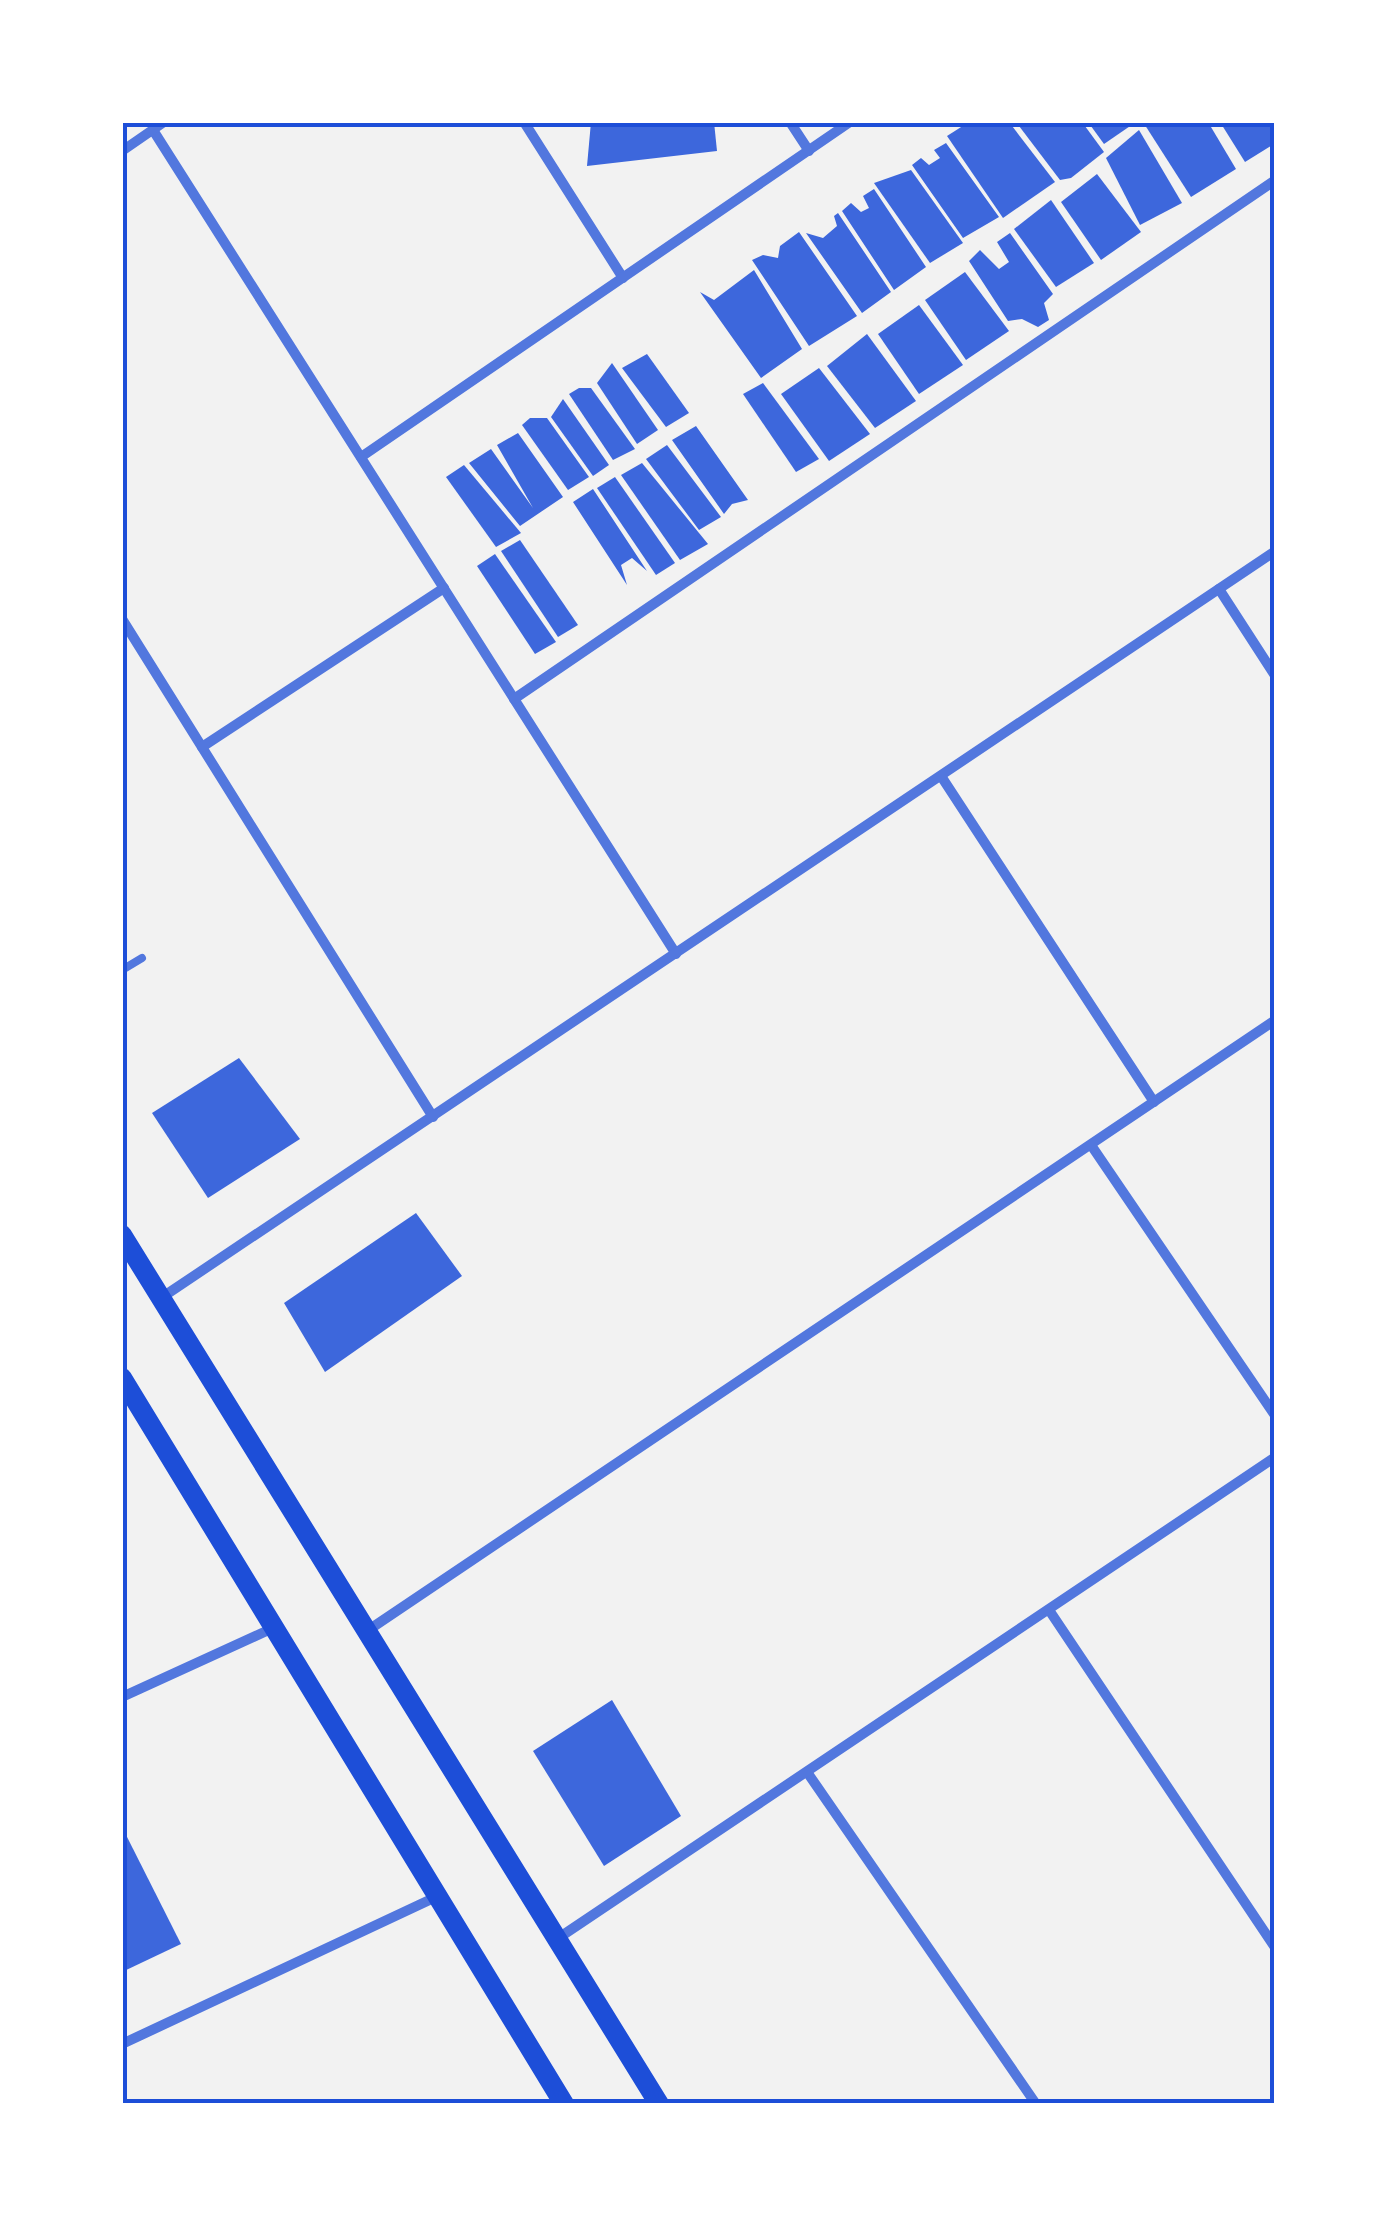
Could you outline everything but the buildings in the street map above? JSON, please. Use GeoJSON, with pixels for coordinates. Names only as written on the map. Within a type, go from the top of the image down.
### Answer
{"type":"FeatureCollection","features":[{"type":"Feature","properties":{"kind":"main road"},"geometry":{"type":"LineString","coordinates":[[122,1235],[658,2104]]}},
{"type":"Feature","properties":{"kind":"main road"},"geometry":{"type":"LineString","coordinates":[[122,1378],[564,2104]]}},
{"type":"Feature","properties":{"kind":"street"},"geometry":{"type":"LineString","coordinates":[[122,151],[164,122]]}},
{"type":"Feature","properties":{"kind":"street"},"geometry":{"type":"LineString","coordinates":[[524,122],[622,278]]}},
{"type":"Feature","properties":{"kind":"street"},"geometry":{"type":"LineString","coordinates":[[790,122],[808,151]]}},
{"type":"Feature","properties":{"kind":"street"},"geometry":{"type":"LineString","coordinates":[[360,457],[850,122]]}},
{"type":"Feature","properties":{"kind":"street"},"geometry":{"type":"LineString","coordinates":[[153,130],[676,954]]}},
{"type":"Feature","properties":{"kind":"street"},"geometry":{"type":"LineString","coordinates":[[514,699],[1274,181]]}},
{"type":"Feature","properties":{"kind":"street"},"geometry":{"type":"LineString","coordinates":[[161,1298],[1274,552]]}},
{"type":"Feature","properties":{"kind":"street"},"geometry":{"type":"LineString","coordinates":[[202,747],[444,588]]}},
{"type":"Feature","properties":{"kind":"street"},"geometry":{"type":"LineString","coordinates":[[1219,589],[1274,674]]}},
{"type":"Feature","properties":{"kind":"street"},"geometry":{"type":"LineString","coordinates":[[122,620],[433,1117]]}},
{"type":"Feature","properties":{"kind":"street"},"geometry":{"type":"LineString","coordinates":[[941,776],[1154,1102]]}},
{"type":"Feature","properties":{"kind":"street"},"geometry":{"type":"LineString","coordinates":[[367,1631],[1274,1021]]}},
{"type":"Feature","properties":{"kind":"street"},"geometry":{"type":"LineString","coordinates":[[1091,1145],[1274,1414]]}},
{"type":"Feature","properties":{"kind":"street"},"geometry":{"type":"LineString","coordinates":[[557,1939],[1274,1458]]}},
{"type":"Feature","properties":{"kind":"street"},"geometry":{"type":"LineString","coordinates":[[1048,1610],[1274,1946]]}},
{"type":"Feature","properties":{"kind":"street"},"geometry":{"type":"LineString","coordinates":[[122,1697],[274,1627]]}},
{"type":"Feature","properties":{"kind":"street"},"geometry":{"type":"LineString","coordinates":[[806,1772],[1036,2104]]}},
{"type":"Feature","properties":{"kind":"street"},"geometry":{"type":"LineString","coordinates":[[122,2044],[438,1896]]}},
{"type":"Feature","properties":{"kind":"lane"},"geometry":{"type":"LineString","coordinates":[[122,970],[142,958]]}}]}
